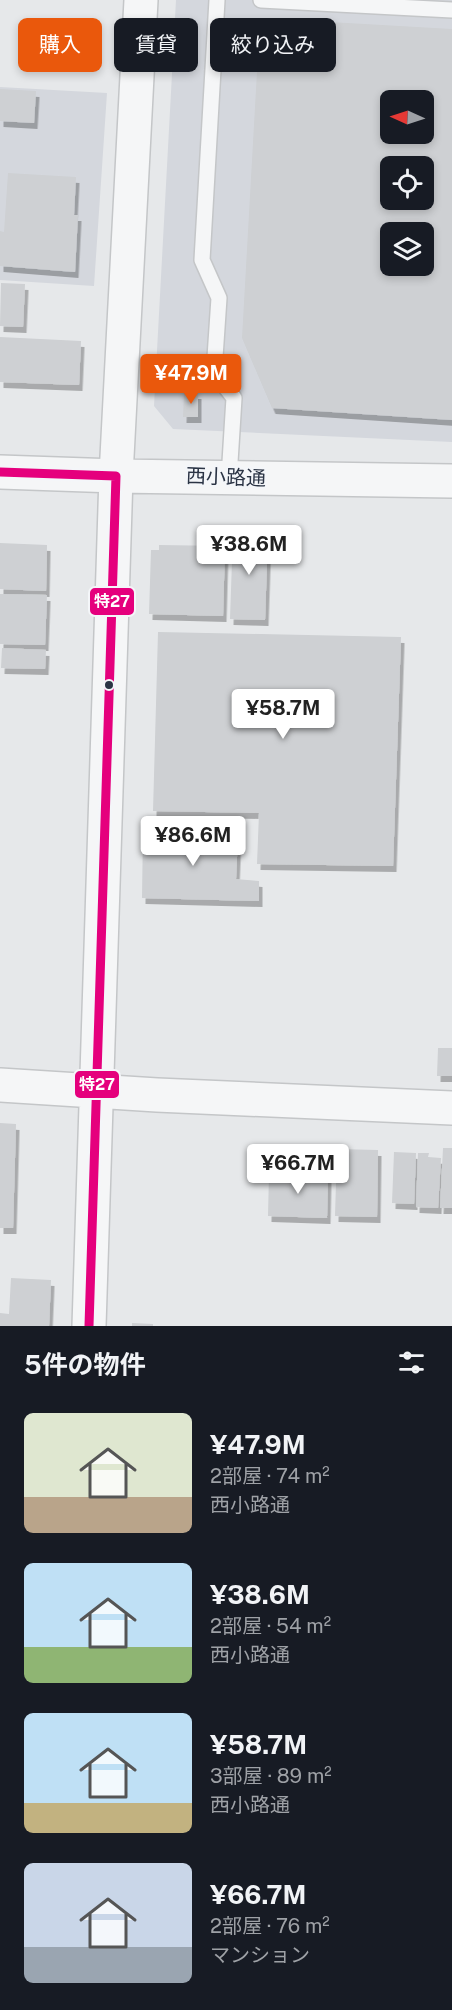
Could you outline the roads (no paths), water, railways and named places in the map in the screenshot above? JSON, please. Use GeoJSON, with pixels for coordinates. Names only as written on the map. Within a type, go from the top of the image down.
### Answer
{"type":"FeatureCollection","features":[{"type":"Feature","properties":{"kind":"street"},"geometry":{"type":"LineString","coordinates":[[89,1326],[116,476],[141,0]]}},
{"type":"Feature","properties":{"kind":"street","name":"西小路通"},"geometry":{"type":"LineString","coordinates":[[0,472],[452,481]]}},
{"type":"Feature","properties":{"kind":"street"},"geometry":{"type":"LineString","coordinates":[[0,1085],[158,1095],[452,1108]]}},
{"type":"Feature","properties":{"kind":"lane"},"geometry":{"type":"LineString","coordinates":[[218,0],[202,260],[219,298],[214,372],[234,398],[230,478]]}},
{"type":"Feature","properties":{"kind":"lane"},"geometry":{"type":"LineString","coordinates":[[261,0],[452,10]]}}]}
